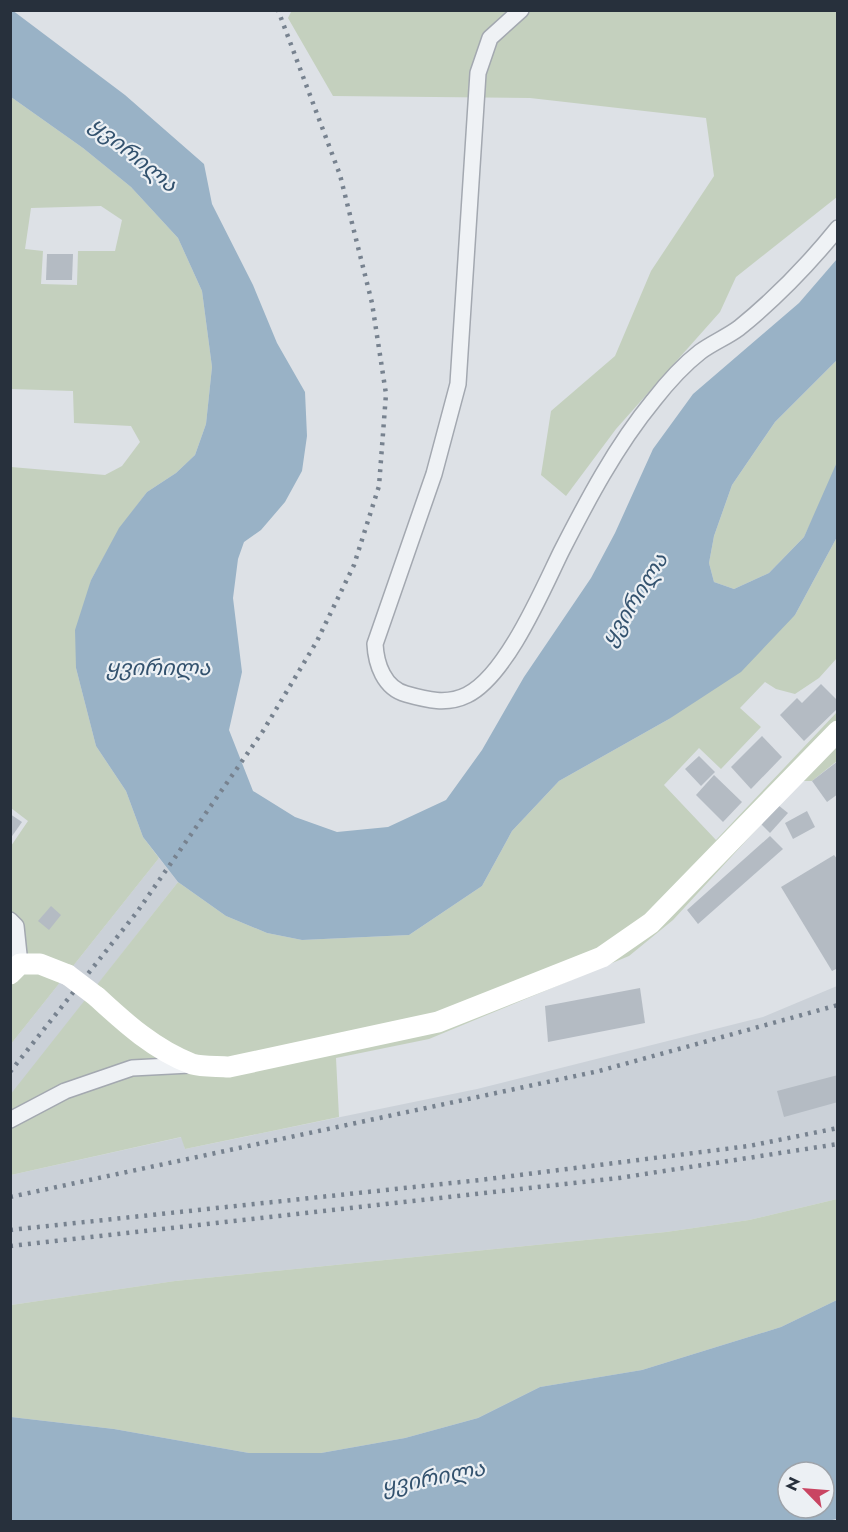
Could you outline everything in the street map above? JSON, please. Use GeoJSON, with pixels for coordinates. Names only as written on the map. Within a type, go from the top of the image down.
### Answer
{"type":"FeatureCollection","features":[{"type":"Feature","properties":{"kind":"street"},"geometry":{"type":"LineString","coordinates":[[520,10],[490,38],[478,73],[458,384],[434,474],[375,644],[376,664],[386,679],[401,693],[448,702],[468,694],[488,681],[535,608],[561,552],[604,476],[650,404],[674,375],[701,351],[737,329],[803,270],[837,228]]}},
{"type":"Feature","properties":{"kind":"street"},"geometry":{"type":"LineString","coordinates":[[10,1120],[65,1090],[132,1068],[193,1064],[229,1067],[438,1022],[602,957],[651,923],[837,731]]}},
{"type":"Feature","properties":{"kind":"street"},"geometry":{"type":"LineString","coordinates":[[10,920],[16,926],[15,969],[40,964],[68,975],[129,1026],[156,1045],[193,1064]]}},
{"type":"Feature","properties":{"kind":"shaded area"},"geometry":{"type":"Polygon","coordinates":[[[159,858],[178,882],[11,1095],[11,1044],[159,858]]]}},
{"type":"Feature","properties":{"kind":"shaded area"},"geometry":{"type":"Polygon","coordinates":[[[837,986],[837,1199],[749,1220],[666,1232],[175,1281],[11,1305],[11,1175],[182,1137],[185,1149],[477,1089],[763,1017],[837,986]]]}},
{"type":"Feature","properties":{"kind":"green space"},"geometry":{"type":"Polygon","coordinates":[[[292,10],[837,11],[837,197],[736,277],[720,312],[616,429],[566,496],[541,475],[551,411],[615,356],[651,271],[714,176],[706,118],[530,98],[333,96],[288,18],[292,10]]]}},
{"type":"Feature","properties":{"kind":"green space"},"geometry":{"type":"Polygon","coordinates":[[[11,97],[83,148],[131,187],[178,238],[202,291],[212,367],[206,424],[195,455],[176,473],[147,492],[120,528],[91,580],[76,668],[96,746],[126,791],[143,837],[159,858],[11,1044],[11,846],[28,821],[11,808],[11,467],[105,475],[122,466],[140,442],[131,426],[74,423],[73,391],[11,389],[11,97]],[[101,206],[31,208],[25,249],[43,251],[41,284],[77,285],[78,251],[115,251],[122,220],[101,206]]]}},
{"type":"Feature","properties":{"kind":"green space"},"geometry":{"type":"Polygon","coordinates":[[[837,360],[837,462],[804,537],[769,573],[734,589],[714,582],[709,563],[714,536],[732,485],[775,422],[837,360]]]}},
{"type":"Feature","properties":{"kind":"green space"},"geometry":{"type":"Polygon","coordinates":[[[837,537],[837,658],[819,678],[795,694],[776,689],[765,682],[740,708],[761,727],[721,769],[699,748],[664,785],[716,840],[837,712],[837,761],[812,781],[801,781],[673,920],[629,956],[429,1039],[336,1058],[339,1117],[185,1149],[181,1137],[11,1175],[10,1095],[178,882],[226,916],[267,933],[302,940],[409,935],[482,886],[512,831],[559,781],[669,719],[795,615],[837,537]]]}},
{"type":"Feature","properties":{"kind":"green space"},"geometry":{"type":"Polygon","coordinates":[[[837,1199],[837,1300],[781,1327],[642,1370],[540,1387],[478,1418],[405,1438],[321,1453],[249,1453],[114,1429],[11,1417],[11,1305],[175,1281],[666,1232],[749,1220],[837,1199]]]}},
{"type":"Feature","properties":{"kind":"water","name":"ყვირილა"},"geometry":{"type":"Polygon","coordinates":[[[12,10],[125,95],[204,164],[212,204],[253,285],[277,343],[305,392],[307,436],[302,471],[285,502],[261,530],[244,542],[238,559],[233,598],[242,672],[229,730],[253,791],[295,817],[337,832],[388,827],[446,800],[482,750],[524,677],[591,578],[615,533],[653,449],[693,394],[799,303],[837,259],[837,360],[775,422],[732,485],[714,536],[709,563],[714,582],[734,589],[769,573],[804,537],[837,462],[837,537],[795,615],[741,672],[669,719],[559,781],[512,831],[482,886],[409,935],[302,940],[267,933],[226,916],[178,882],[143,837],[126,791],[96,746],[76,668],[75,630],[91,580],[119,528],[147,492],[176,473],[195,455],[206,424],[212,367],[202,291],[178,238],[131,187],[83,148],[11,97],[12,10]]]}},
{"type":"Feature","properties":{"kind":"water","name":"ყვირილა"},"geometry":{"type":"Polygon","coordinates":[[[837,1300],[837,1519],[836,1460],[776,1460],[776,1520],[832,1520],[822,1522],[11,1521],[11,1417],[114,1429],[249,1453],[321,1453],[405,1438],[478,1418],[540,1387],[642,1370],[781,1327],[837,1300]]]}},
{"type":"Feature","properties":{"kind":"building"},"geometry":{"type":"Polygon","coordinates":[[[47,254],[73,254],[72,280],[46,280],[47,254]]]}},
{"type":"Feature","properties":{"kind":"building"},"geometry":{"type":"Polygon","coordinates":[[[821,684],[838,701],[838,708],[804,741],[780,715],[797,698],[802,703],[821,684]]]}},
{"type":"Feature","properties":{"kind":"building"},"geometry":{"type":"Polygon","coordinates":[[[762,736],[782,757],[751,789],[731,767],[762,736]]]}},
{"type":"Feature","properties":{"kind":"building"},"geometry":{"type":"Polygon","coordinates":[[[699,756],[715,772],[701,786],[685,769],[699,756]]]}},
{"type":"Feature","properties":{"kind":"building"},"geometry":{"type":"Polygon","coordinates":[[[838,761],[838,794],[827,802],[812,781],[838,761]]]}},
{"type":"Feature","properties":{"kind":"building"},"geometry":{"type":"Polygon","coordinates":[[[714,775],[742,802],[723,822],[696,795],[714,775]]]}},
{"type":"Feature","properties":{"kind":"building"},"geometry":{"type":"Polygon","coordinates":[[[778,805],[788,813],[770,833],[761,824],[778,805]]]}},
{"type":"Feature","properties":{"kind":"building"},"geometry":{"type":"Polygon","coordinates":[[[807,811],[815,827],[793,839],[785,823],[807,811]]]}},
{"type":"Feature","properties":{"kind":"building"},"geometry":{"type":"Polygon","coordinates":[[[10,814],[22,822],[10,839],[10,814]]]}},
{"type":"Feature","properties":{"kind":"building"},"geometry":{"type":"Polygon","coordinates":[[[770,836],[783,849],[698,924],[687,910],[770,836]]]}},
{"type":"Feature","properties":{"kind":"building"},"geometry":{"type":"Polygon","coordinates":[[[834,855],[838,860],[838,968],[832,971],[781,887],[834,855]]]}},
{"type":"Feature","properties":{"kind":"building"},"geometry":{"type":"Polygon","coordinates":[[[51,906],[61,915],[49,930],[38,921],[51,906]]]}},
{"type":"Feature","properties":{"kind":"building"},"geometry":{"type":"Polygon","coordinates":[[[640,988],[645,1023],[548,1042],[545,1006],[640,988]]]}},
{"type":"Feature","properties":{"kind":"building"},"geometry":{"type":"Polygon","coordinates":[[[838,1075],[838,1102],[784,1117],[777,1091],[838,1075]]]}},
{"type":"Feature","properties":{"kind":"railway"},"geometry":{"type":"LineString","coordinates":[[10,1072],[137,912],[263,731],[317,641],[354,565],[379,486],[386,394],[372,303],[340,175],[278,10]]}},
{"type":"Feature","properties":{"kind":"railway"},"geometry":{"type":"LineString","coordinates":[[10,1197],[599,1071],[838,1005]]}},
{"type":"Feature","properties":{"kind":"railway"},"geometry":{"type":"LineString","coordinates":[[10,1230],[480,1180],[749,1146],[838,1128]]}},
{"type":"Feature","properties":{"kind":"railway"},"geometry":{"type":"LineString","coordinates":[[10,1246],[619,1178],[838,1144]]}}]}
